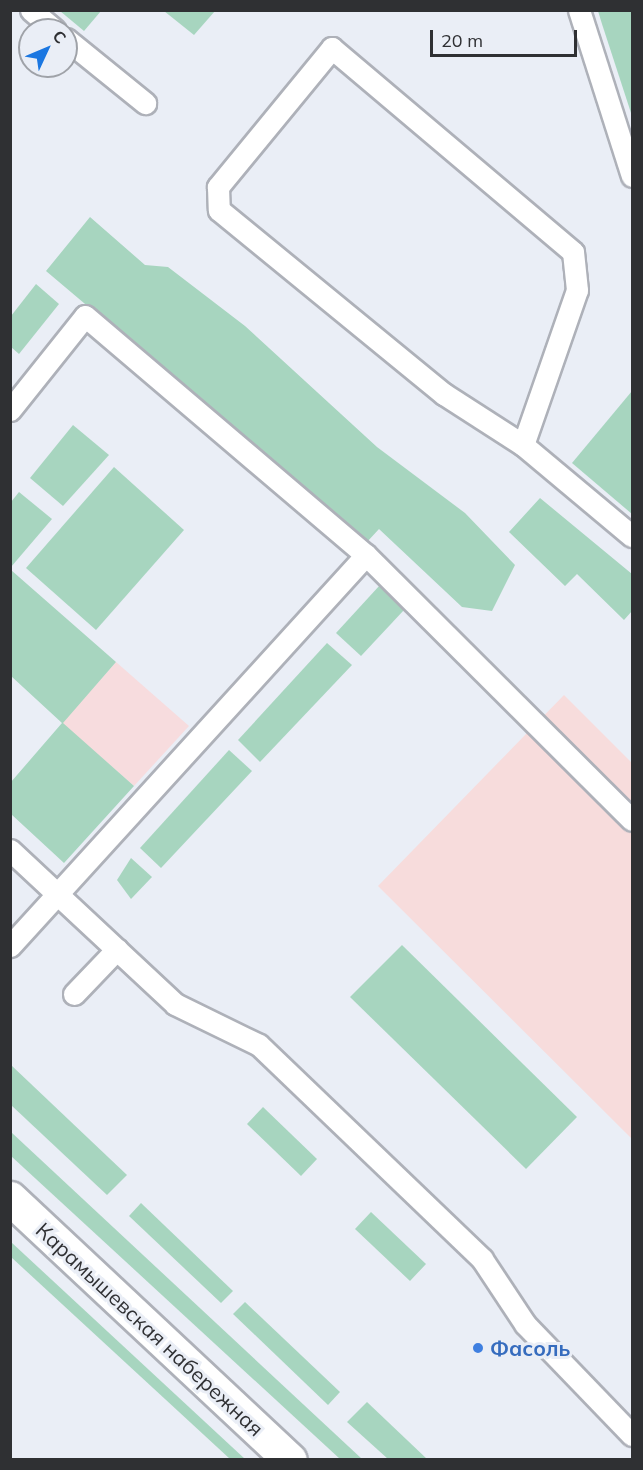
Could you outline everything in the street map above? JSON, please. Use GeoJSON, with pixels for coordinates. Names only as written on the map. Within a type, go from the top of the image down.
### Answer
{"type":"FeatureCollection","features":[{"type":"Feature","properties":{"kind":"street","name":"Карамышевская набережная"},"geometry":{"type":"LineString","coordinates":[[10,1198],[290,1460]]}},
{"type":"Feature","properties":{"kind":"lane"},"geometry":{"type":"LineString","coordinates":[[579,10],[633,176]]}},
{"type":"Feature","properties":{"kind":"lane"},"geometry":{"type":"LineString","coordinates":[[523,446],[578,291],[573,252],[332,48],[218,188],[219,210],[444,394],[523,446],[633,536]]}},
{"type":"Feature","properties":{"kind":"lane"},"geometry":{"type":"LineString","coordinates":[[78,49],[145,103]]}},
{"type":"Feature","properties":{"kind":"lane"},"geometry":{"type":"LineString","coordinates":[[10,410],[86,316],[366,555],[633,820]]}},
{"type":"Feature","properties":{"kind":"lane"},"geometry":{"type":"LineString","coordinates":[[10,946],[366,555]]}},
{"type":"Feature","properties":{"kind":"lane"},"geometry":{"type":"LineString","coordinates":[[10,850],[189,1014],[259,1045],[482,1258],[525,1324],[633,1435]]}},
{"type":"Feature","properties":{"kind":"lane"},"geometry":{"type":"LineString","coordinates":[[74,993],[117,948]]}},
{"type":"Feature","properties":{"kind":"shaded area"},"geometry":{"type":"Polygon","coordinates":[[[116,662],[189,726],[134,786],[62,723],[116,662]]]}},
{"type":"Feature","properties":{"kind":"shaded area"},"geometry":{"type":"Polygon","coordinates":[[[564,695],[632,763],[632,1139],[378,886],[564,695]]]}},
{"type":"Feature","properties":{"kind":"green space"},"geometry":{"type":"Polygon","coordinates":[[[60,11],[101,11],[84,31],[78,26],[78,18],[68,18],[60,11]]]}},
{"type":"Feature","properties":{"kind":"green space"},"geometry":{"type":"Polygon","coordinates":[[[164,11],[215,11],[194,35],[164,11]]]}},
{"type":"Feature","properties":{"kind":"green space"},"geometry":{"type":"Polygon","coordinates":[[[598,11],[632,11],[632,116],[602,24],[598,11]]]}},
{"type":"Feature","properties":{"kind":"green space"},"geometry":{"type":"Polygon","coordinates":[[[90,217],[145,265],[168,267],[245,326],[377,447],[465,513],[515,565],[492,611],[462,607],[379,529],[367,542],[46,271],[90,217]]]}},
{"type":"Feature","properties":{"kind":"green space"},"geometry":{"type":"Polygon","coordinates":[[[36,284],[59,304],[19,354],[11,347],[11,316],[36,284]]]}},
{"type":"Feature","properties":{"kind":"green space"},"geometry":{"type":"Polygon","coordinates":[[[632,391],[632,514],[572,463],[632,391]]]}},
{"type":"Feature","properties":{"kind":"green space"},"geometry":{"type":"Polygon","coordinates":[[[73,425],[109,455],[63,506],[30,478],[73,425]]]}},
{"type":"Feature","properties":{"kind":"green space"},"geometry":{"type":"Polygon","coordinates":[[[114,467],[184,530],[96,630],[26,568],[114,467]]]}},
{"type":"Feature","properties":{"kind":"green space"},"geometry":{"type":"Polygon","coordinates":[[[19,492],[52,519],[11,567],[11,502],[19,492]]]}},
{"type":"Feature","properties":{"kind":"green space"},"geometry":{"type":"Polygon","coordinates":[[[540,498],[632,574],[632,611],[624,620],[577,574],[565,586],[509,532],[540,498]]]}},
{"type":"Feature","properties":{"kind":"green space"},"geometry":{"type":"Polygon","coordinates":[[[11,570],[116,662],[63,723],[134,786],[64,863],[11,814],[11,782],[62,723],[11,676],[11,570]]]}},
{"type":"Feature","properties":{"kind":"green space"},"geometry":{"type":"Polygon","coordinates":[[[380,585],[404,610],[361,656],[336,633],[380,585]]]}},
{"type":"Feature","properties":{"kind":"green space"},"geometry":{"type":"Polygon","coordinates":[[[327,643],[352,665],[260,762],[238,740],[327,643]]]}},
{"type":"Feature","properties":{"kind":"green space"},"geometry":{"type":"Polygon","coordinates":[[[229,750],[252,771],[161,868],[140,848],[229,750]]]}},
{"type":"Feature","properties":{"kind":"green space"},"geometry":{"type":"Polygon","coordinates":[[[131,858],[152,877],[131,899],[117,880],[131,858]]]}},
{"type":"Feature","properties":{"kind":"green space"},"geometry":{"type":"Polygon","coordinates":[[[402,945],[577,1117],[526,1169],[350,997],[402,945]]]}},
{"type":"Feature","properties":{"kind":"green space"},"geometry":{"type":"Polygon","coordinates":[[[11,1065],[127,1175],[107,1195],[11,1105],[11,1065]]]}},
{"type":"Feature","properties":{"kind":"green space"},"geometry":{"type":"Polygon","coordinates":[[[263,1107],[317,1159],[301,1176],[247,1124],[263,1107]]]}},
{"type":"Feature","properties":{"kind":"green space"},"geometry":{"type":"Polygon","coordinates":[[[11,1132],[362,1459],[340,1459],[11,1156],[11,1132]]]}},
{"type":"Feature","properties":{"kind":"green space"},"geometry":{"type":"Polygon","coordinates":[[[141,1203],[233,1291],[221,1303],[129,1216],[141,1203]]]}},
{"type":"Feature","properties":{"kind":"green space"},"geometry":{"type":"Polygon","coordinates":[[[371,1212],[426,1264],[410,1281],[355,1229],[371,1212]]]}},
{"type":"Feature","properties":{"kind":"green space"},"geometry":{"type":"Polygon","coordinates":[[[11,1242],[245,1459],[230,1459],[11,1257],[11,1242]]]}},
{"type":"Feature","properties":{"kind":"green space"},"geometry":{"type":"Polygon","coordinates":[[[245,1302],[340,1392],[328,1405],[233,1314],[245,1302]]]}},
{"type":"Feature","properties":{"kind":"green space"},"geometry":{"type":"Polygon","coordinates":[[[367,1402],[427,1459],[388,1459],[347,1422],[367,1402]]]}},
{"type":"Feature","properties":{"kind":"place","name":"Фасоль"},"geometry":{"type":"Point","coordinates":[478,1348]}}]}
